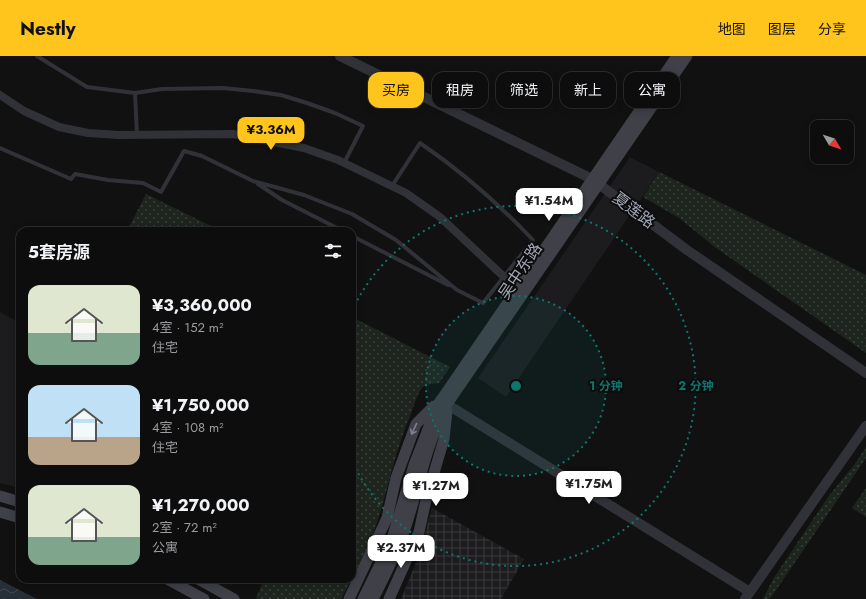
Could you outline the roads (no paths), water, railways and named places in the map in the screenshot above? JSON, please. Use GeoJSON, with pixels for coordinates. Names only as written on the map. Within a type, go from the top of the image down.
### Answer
{"type":"FeatureCollection","features":[{"type":"Feature","properties":{"kind":"main road","name":"吴中东路"},"geometry":{"type":"LineString","coordinates":[[444,402],[595,181],[677,56]]}},
{"type":"Feature","properties":{"kind":"main road","name":"吴中东路"},"geometry":{"type":"LineString","coordinates":[[444,402],[517,289],[687,56]]}},
{"type":"Feature","properties":{"kind":"main road"},"geometry":{"type":"LineString","coordinates":[[373,599],[390,565],[401,527],[439,421],[444,402]]}},
{"type":"Feature","properties":{"kind":"main road"},"geometry":{"type":"LineString","coordinates":[[349,599],[387,518],[396,478],[416,424],[444,402]]}},
{"type":"Feature","properties":{"kind":"main road"},"geometry":{"type":"LineString","coordinates":[[388,599],[419,532],[427,495],[444,439],[444,402]]}},
{"type":"Feature","properties":{"kind":"main road"},"geometry":{"type":"LineString","coordinates":[[0,496],[16,501]]}},
{"type":"Feature","properties":{"kind":"main road"},"geometry":{"type":"LineString","coordinates":[[0,512],[16,517]]}},
{"type":"Feature","properties":{"kind":"main road"},"geometry":{"type":"LineString","coordinates":[[363,599],[401,527]]}},
{"type":"Feature","properties":{"kind":"main road"},"geometry":{"type":"LineString","coordinates":[[174,583],[204,599]]}},
{"type":"Feature","properties":{"kind":"main road"},"geometry":{"type":"LineString","coordinates":[[205,583],[234,599]]}},
{"type":"Feature","properties":{"kind":"street","name":"夏莲路"},"geometry":{"type":"LineString","coordinates":[[340,56],[595,181],[687,250],[866,373]]}},
{"type":"Feature","properties":{"kind":"street"},"geometry":{"type":"LineString","coordinates":[[0,95],[24,111],[59,127],[88,133],[137,135],[233,134],[304,148],[344,163],[406,193],[440,217],[468,241],[504,278],[517,289]]}},
{"type":"Feature","properties":{"kind":"street"},"geometry":{"type":"LineString","coordinates":[[444,402],[748,596],[866,426]]}},
{"type":"Feature","properties":{"kind":"lane"},"geometry":{"type":"LineString","coordinates":[[37,56],[87,87],[135,93],[162,89],[223,88],[281,95],[321,108],[363,126],[344,163]]}},
{"type":"Feature","properties":{"kind":"lane"},"geometry":{"type":"LineString","coordinates":[[135,93],[137,135]]}},
{"type":"Feature","properties":{"kind":"lane"},"geometry":{"type":"LineString","coordinates":[[356,238],[483,303],[533,240],[507,214],[445,160],[420,143],[392,186]]}},
{"type":"Feature","properties":{"kind":"lane"},"geometry":{"type":"LineString","coordinates":[[0,148],[71,179],[75,174],[108,180],[143,183],[161,192],[184,151],[202,156],[253,181],[282,200],[335,227]]}},
{"type":"Feature","properties":{"kind":"lane"},"geometry":{"type":"LineString","coordinates":[[253,181],[327,203],[375,226],[396,240],[457,290]]}},
{"type":"Feature","properties":{"kind":"water"},"geometry":{"type":"Polygon","coordinates":[[[0,580],[37,599],[0,599],[0,580]]]}}]}
